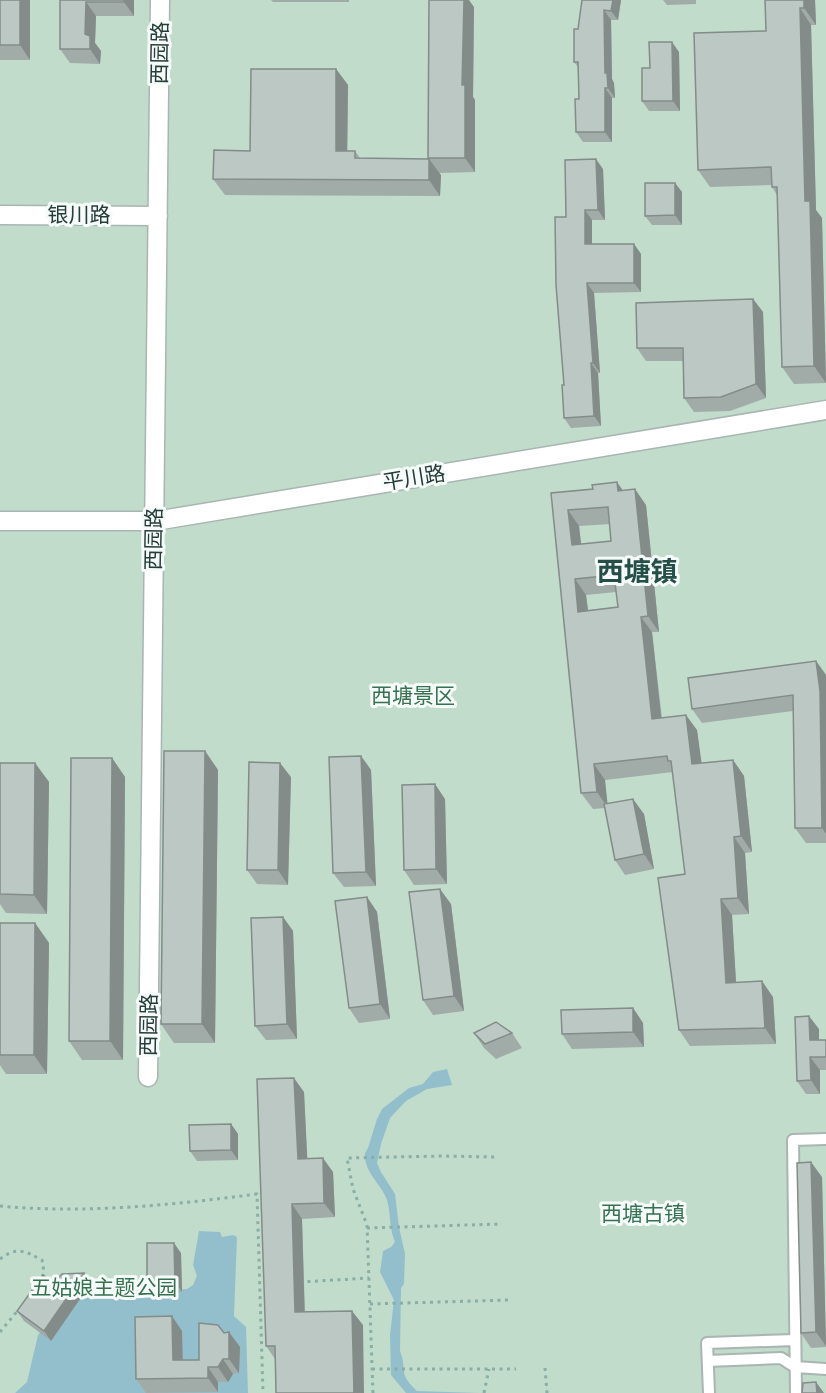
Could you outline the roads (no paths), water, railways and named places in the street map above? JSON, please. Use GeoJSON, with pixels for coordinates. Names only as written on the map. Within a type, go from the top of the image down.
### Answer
{"type":"FeatureCollection","features":[{"type":"Feature","properties":{"kind":"street","name":"西园路"},"geometry":{"type":"LineString","coordinates":[[148,1077],[160,0]]}},
{"type":"Feature","properties":{"kind":"street","name":"银川路"},"geometry":{"type":"LineString","coordinates":[[0,215],[158,216]]}},
{"type":"Feature","properties":{"kind":"street","name":"平川路"},"geometry":{"type":"LineString","coordinates":[[0,521],[154,521],[826,410]]}},
{"type":"Feature","properties":{"kind":"lane"},"geometry":{"type":"LineString","coordinates":[[796,1393],[793,1140],[826,1139]]}},
{"type":"Feature","properties":{"kind":"lane"},"geometry":{"type":"LineString","coordinates":[[709,1393],[707,1343],[795,1340]]}},
{"type":"Feature","properties":{"kind":"lane"},"geometry":{"type":"LineString","coordinates":[[708,1361],[781,1358],[795,1367],[826,1369]]}},
{"type":"Feature","properties":{"kind":"water"},"geometry":{"type":"Polygon","coordinates":[[[447,1069],[452,1085],[427,1089],[406,1101],[390,1118],[377,1163],[395,1194],[405,1254],[404,1284],[401,1288],[400,1351],[405,1376],[417,1391],[479,1393],[406,1393],[391,1375],[390,1335],[394,1300],[380,1272],[383,1251],[395,1242],[387,1200],[367,1166],[365,1153],[382,1109],[409,1088],[423,1084],[433,1072],[447,1069]]]}},
{"type":"Feature","properties":{"kind":"water"},"geometry":{"type":"Polygon","coordinates":[[[199,1231],[220,1232],[222,1237],[233,1235],[237,1237],[234,1316],[246,1327],[248,1393],[15,1393],[27,1382],[38,1335],[74,1293],[187,1289],[193,1285],[197,1276],[193,1265],[199,1231]]]}},
{"type":"Feature","properties":{"kind":"district","name":"西塘镇"},"geometry":{"type":"Point","coordinates":[637,572]}},
{"type":"Feature","properties":{"kind":"park label","name":"西塘景区"},"geometry":{"type":"Point","coordinates":[413,696]}},
{"type":"Feature","properties":{"kind":"park label","name":"西塘古镇"},"geometry":{"type":"Point","coordinates":[643,1214]}},
{"type":"Feature","properties":{"kind":"park label","name":"五姑娘主题公园"},"geometry":{"type":"Point","coordinates":[104,1288]}}]}
